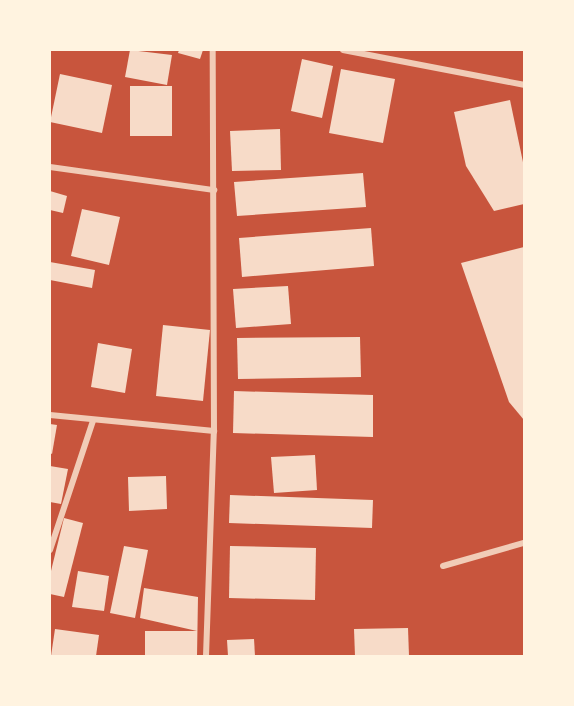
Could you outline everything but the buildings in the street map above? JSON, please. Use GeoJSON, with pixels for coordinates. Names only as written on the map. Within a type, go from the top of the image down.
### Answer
{"type":"FeatureCollection","features":[{"type":"Feature","properties":{"kind":"street"},"geometry":{"type":"LineString","coordinates":[[207,657],[214,431],[213,50]]}},
{"type":"Feature","properties":{"kind":"street"},"geometry":{"type":"LineString","coordinates":[[343,50],[525,85]]}},
{"type":"Feature","properties":{"kind":"street"},"geometry":{"type":"LineString","coordinates":[[50,168],[214,190]]}},
{"type":"Feature","properties":{"kind":"street"},"geometry":{"type":"LineString","coordinates":[[50,415],[214,431]]}},
{"type":"Feature","properties":{"kind":"street"},"geometry":{"type":"LineString","coordinates":[[50,549],[93,421]]}},
{"type":"Feature","properties":{"kind":"street"},"geometry":{"type":"LineString","coordinates":[[442,566],[525,543]]}}]}
